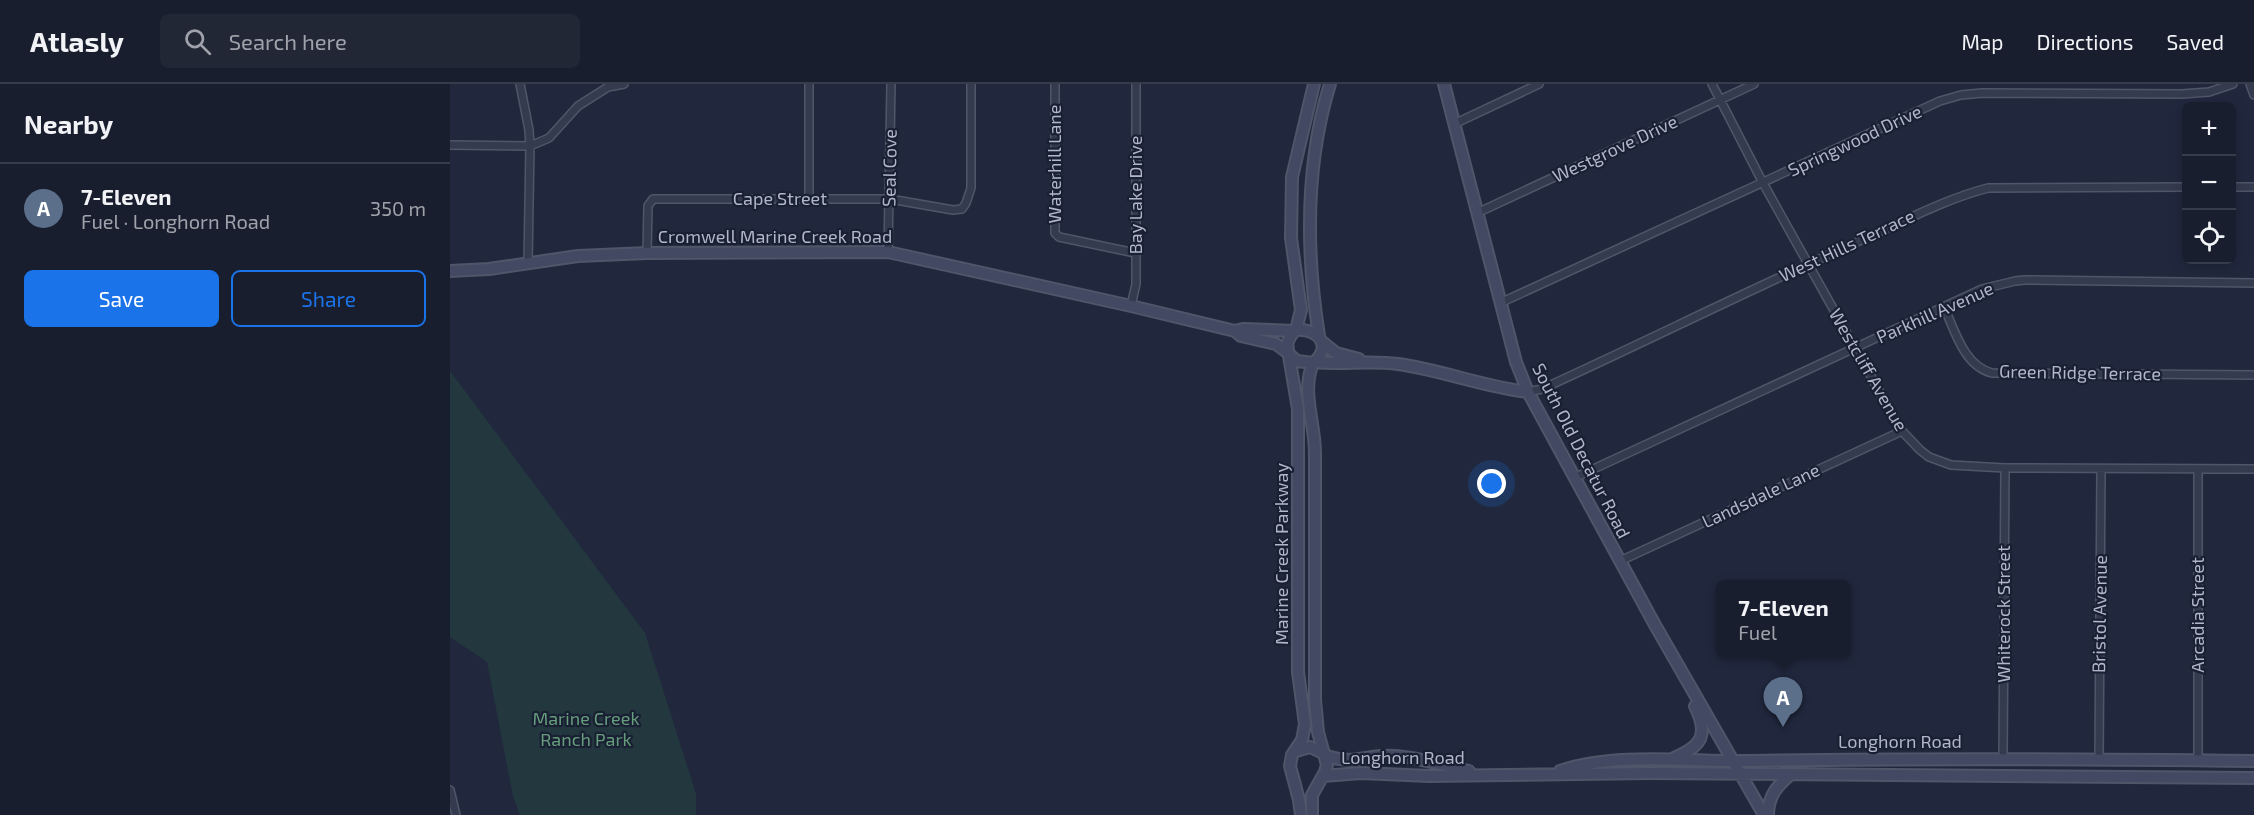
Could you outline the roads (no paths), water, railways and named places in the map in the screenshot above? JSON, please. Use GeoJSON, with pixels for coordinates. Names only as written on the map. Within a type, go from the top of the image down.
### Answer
{"type":"FeatureCollection","features":[{"type":"Feature","properties":{"kind":"main road"},"geometry":{"type":"LineString","coordinates":[[1314,84],[1292,177],[1290,216],[1301,314],[1295,331],[1288,341],[1289,354],[1297,361],[1333,363],[1361,361],[1399,364],[1506,390],[1528,392]]}},
{"type":"Feature","properties":{"kind":"main road"},"geometry":{"type":"LineString","coordinates":[[1314,362],[1321,354],[1312,294],[1311,181],[1316,138],[1329,84]]}},
{"type":"Feature","properties":{"kind":"main road","name":"South Old Decatur Road"},"geometry":{"type":"LineString","coordinates":[[1444,84],[1516,362],[1528,392],[1620,561],[1766,815]]}},
{"type":"Feature","properties":{"kind":"main road"},"geometry":{"type":"LineString","coordinates":[[1301,133],[1316,138]]}},
{"type":"Feature","properties":{"kind":"main road","name":"Cromwell Marine Creek Road"},"geometry":{"type":"LineString","coordinates":[[454,271],[489,269],[578,256],[647,253],[888,252],[1235,331],[1241,336],[1276,344],[1289,354]]}},
{"type":"Feature","properties":{"kind":"main road","name":"Cromwell Marine Creek Road"},"geometry":{"type":"LineString","coordinates":[[1235,331],[1243,329],[1295,331]]}},
{"type":"Feature","properties":{"kind":"main road"},"geometry":{"type":"LineString","coordinates":[[1295,331],[1307,330],[1320,338],[1336,353],[1361,361]]}},
{"type":"Feature","properties":{"kind":"main road","name":"Marine Creek Parkway"},"geometry":{"type":"LineString","coordinates":[[1289,354],[1298,409],[1298,672],[1305,724],[1302,740],[1296,751]]}},
{"type":"Feature","properties":{"kind":"main road","name":"Marine Creek Parkway"},"geometry":{"type":"LineString","coordinates":[[1314,362],[1307,390],[1315,451],[1315,700],[1318,729],[1324,754]]}},
{"type":"Feature","properties":{"kind":"main road"},"geometry":{"type":"LineString","coordinates":[[1668,646],[1703,726],[1700,741],[1692,750],[1668,760]]}},
{"type":"Feature","properties":{"kind":"main road"},"geometry":{"type":"LineString","coordinates":[[1300,815],[1290,761],[1296,751],[1310,747],[1324,754],[1327,765],[1312,795],[1312,815]]}},
{"type":"Feature","properties":{"kind":"main road","name":"Longhorn Road"},"geometry":{"type":"LineString","coordinates":[[1324,754],[1348,761],[1377,756],[1395,756],[1484,775]]}},
{"type":"Feature","properties":{"kind":"main road"},"geometry":{"type":"LineString","coordinates":[[1941,759],[1941,775]]}},
{"type":"Feature","properties":{"kind":"main road","name":"Longhorn Road"},"geometry":{"type":"LineString","coordinates":[[1548,774],[1572,766],[1612,761],[2003,759],[2254,761]]}},
{"type":"Feature","properties":{"kind":"main road"},"geometry":{"type":"LineString","coordinates":[[2099,760],[2099,775]]}},
{"type":"Feature","properties":{"kind":"main road"},"geometry":{"type":"LineString","coordinates":[[1292,773],[1299,780],[1306,782],[1314,782],[1322,777]]}},
{"type":"Feature","properties":{"kind":"main road","name":"Longhorn Road"},"geometry":{"type":"LineString","coordinates":[[1322,777],[1361,773],[1429,776],[1791,774],[2254,778]]}},
{"type":"Feature","properties":{"kind":"main road"},"geometry":{"type":"LineString","coordinates":[[1766,815],[1772,794],[1791,774]]}},
{"type":"Feature","properties":{"kind":"street"},"geometry":{"type":"LineString","coordinates":[[520,84],[530,146],[528,262]]}},
{"type":"Feature","properties":{"kind":"street"},"geometry":{"type":"LineString","coordinates":[[450,146],[530,146],[549,138],[578,106],[608,85],[624,84]]}},
{"type":"Feature","properties":{"kind":"street"},"geometry":{"type":"LineString","coordinates":[[809,84],[809,199]]}},
{"type":"Feature","properties":{"kind":"street","name":"Seal Cove"},"geometry":{"type":"LineString","coordinates":[[888,252],[891,84]]}},
{"type":"Feature","properties":{"kind":"street","name":"Cape Street"},"geometry":{"type":"LineString","coordinates":[[647,253],[648,206],[653,199],[890,199],[953,210],[962,209],[971,188],[971,84]]}},
{"type":"Feature","properties":{"kind":"street","name":"Waterhill Lane"},"geometry":{"type":"LineString","coordinates":[[1055,84],[1055,233],[1059,237],[1135,252]]}},
{"type":"Feature","properties":{"kind":"street","name":"Bay Lake Drive"},"geometry":{"type":"LineString","coordinates":[[1131,306],[1136,284],[1136,84]]}},
{"type":"Feature","properties":{"kind":"street"},"geometry":{"type":"LineString","coordinates":[[1454,124],[1539,84]]}},
{"type":"Feature","properties":{"kind":"street","name":"Westcliff Avenue"},"geometry":{"type":"LineString","coordinates":[[1712,84],[1764,183],[1902,431],[1929,457],[1951,465],[2005,468],[2254,469]]}},
{"type":"Feature","properties":{"kind":"street","name":"Westgrove Drive"},"geometry":{"type":"LineString","coordinates":[[1477,213],[1754,84]]}},
{"type":"Feature","properties":{"kind":"street","name":"Springwood Drive"},"geometry":{"type":"LineString","coordinates":[[1500,303],[1940,101],[1961,95],[1982,93],[2182,94],[2209,92],[2233,84]]}},
{"type":"Feature","properties":{"kind":"street"},"geometry":{"type":"LineString","coordinates":[[2250,84],[2254,95]]}},
{"type":"Feature","properties":{"kind":"street","name":"West Hills Terrace"},"geometry":{"type":"LineString","coordinates":[[1528,392],[1542,389],[1593,366],[1808,263],[1945,202],[1988,188],[2182,187]]}},
{"type":"Feature","properties":{"kind":"street"},"geometry":{"type":"LineString","coordinates":[[2236,187],[2254,187]]}},
{"type":"Feature","properties":{"kind":"street","name":"Parkhill Avenue"},"geometry":{"type":"LineString","coordinates":[[1574,478],[1982,289],[2014,281],[2254,282]]}},
{"type":"Feature","properties":{"kind":"street","name":"Green Ridge Terrace"},"geometry":{"type":"LineString","coordinates":[[1944,307],[1964,350],[1975,366],[1992,373],[2254,375]]}},
{"type":"Feature","properties":{"kind":"street","name":"Landsdale Lane"},"geometry":{"type":"LineString","coordinates":[[1620,561],[1902,431]]}},
{"type":"Feature","properties":{"kind":"street","name":"Whiterock Street"},"geometry":{"type":"LineString","coordinates":[[2003,759],[2005,468]]}},
{"type":"Feature","properties":{"kind":"street","name":"Bristol Avenue"},"geometry":{"type":"LineString","coordinates":[[2099,760],[2101,469]]}},
{"type":"Feature","properties":{"kind":"street","name":"Arcadia Street"},"geometry":{"type":"LineString","coordinates":[[2198,469],[2198,760]]}},
{"type":"Feature","properties":{"kind":"street"},"geometry":{"type":"LineString","coordinates":[[450,790],[456,815]]}},
{"type":"Feature","properties":{"kind":"place","name":"7-Eleven"},"geometry":{"type":"Point","coordinates":[1783,727]}},
{"type":"Feature","properties":{"kind":"park label","name":"Marine Creek Ranch Park"},"geometry":{"type":"Point","coordinates":[586,729]}}]}
